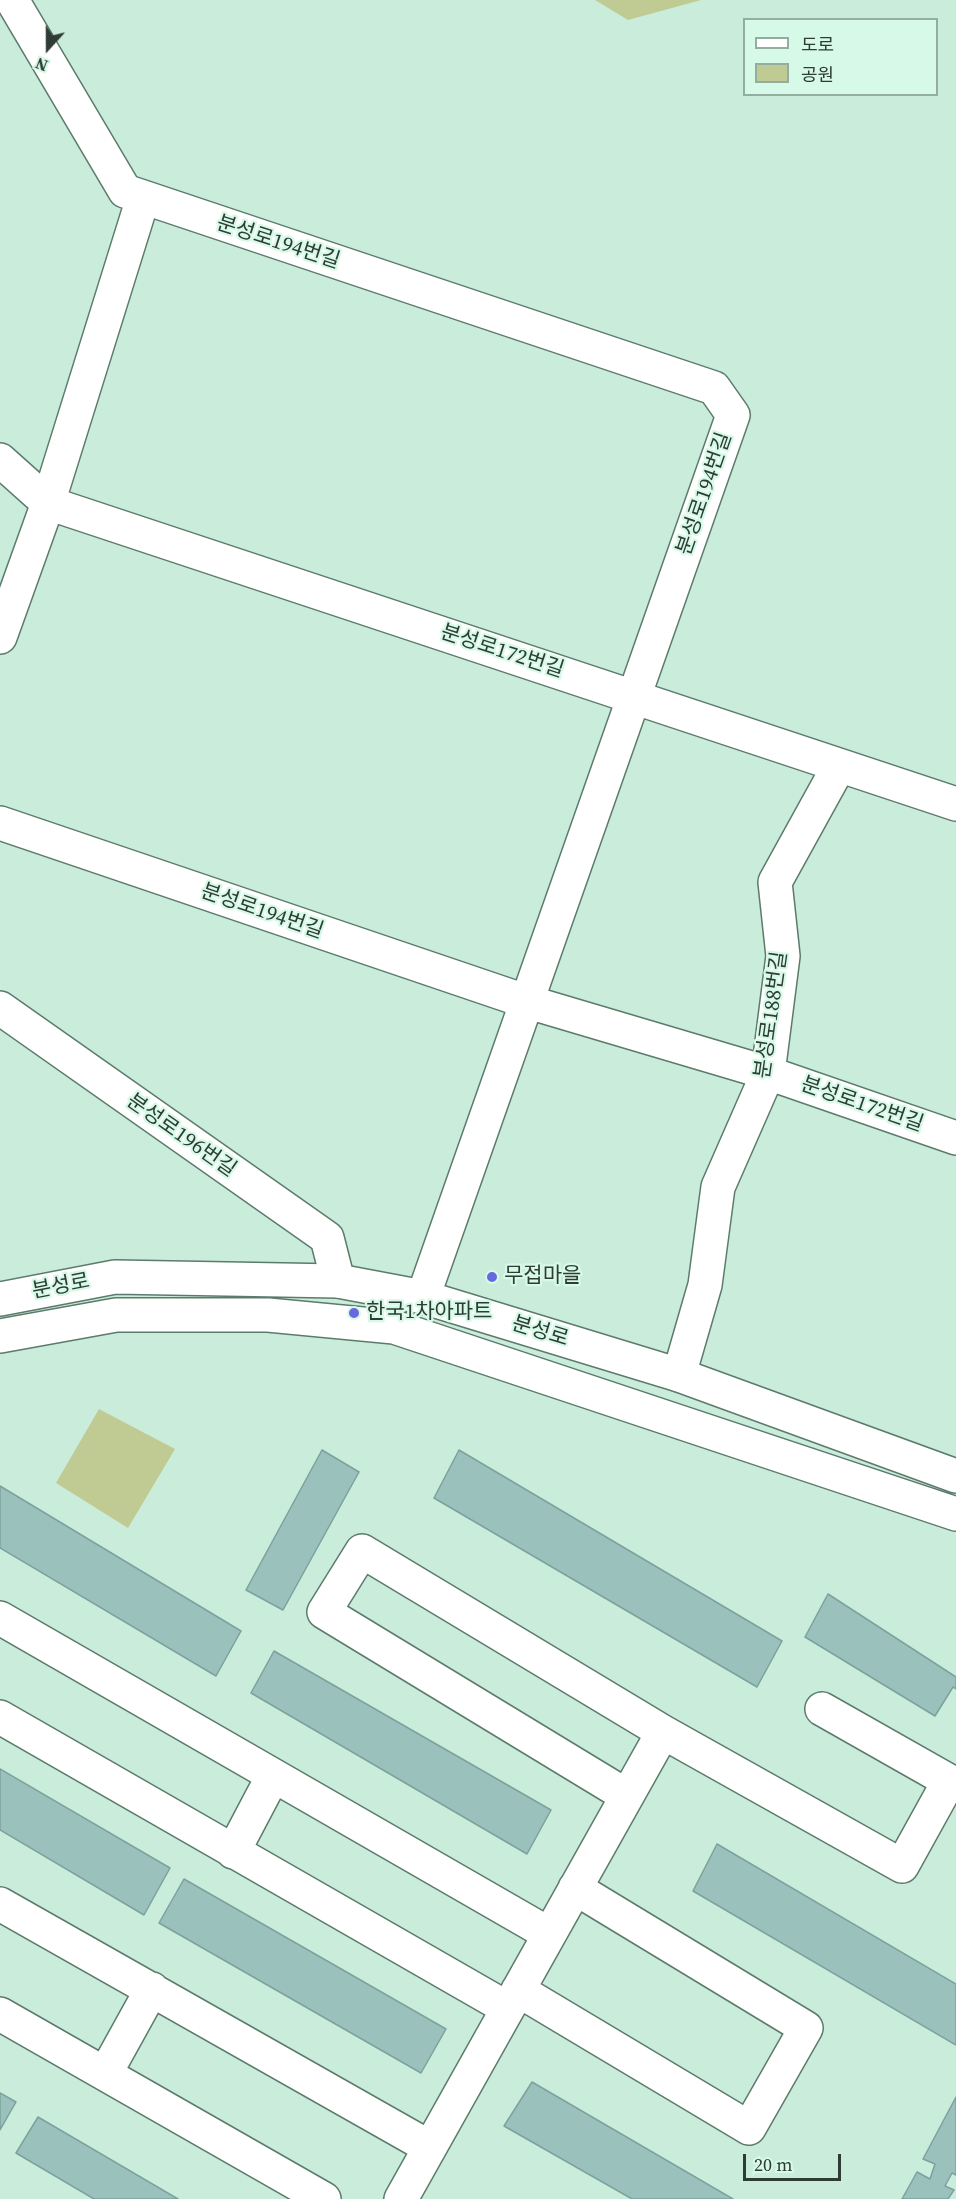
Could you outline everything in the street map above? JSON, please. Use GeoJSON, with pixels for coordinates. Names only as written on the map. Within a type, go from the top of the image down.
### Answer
{"type":"FeatureCollection","features":[{"type":"Feature","properties":{"kind":"street","name":"분성로194번길"},"geometry":{"type":"LineString","coordinates":[[12,0],[125,191],[714,388],[733,415],[423,1297]]}},
{"type":"Feature","properties":{"kind":"street"},"geometry":{"type":"LineString","coordinates":[[0,637],[48,503],[143,198]]}},
{"type":"Feature","properties":{"kind":"street","name":"분성로172번길"},"geometry":{"type":"LineString","coordinates":[[0,460],[48,503],[956,804]]}},
{"type":"Feature","properties":{"kind":"street","name":"분성로188번길"},"geometry":{"type":"LineString","coordinates":[[679,1375],[705,1285],[718,1187],[768,1073],[783,956],[775,882],[839,766]]}},
{"type":"Feature","properties":{"kind":"street","name":"분성로194번길"},"geometry":{"type":"LineString","coordinates":[[0,823],[525,1002]]}},
{"type":"Feature","properties":{"kind":"street","name":"분성로172번길"},"geometry":{"type":"LineString","coordinates":[[525,1002],[768,1073],[956,1137]]}},
{"type":"Feature","properties":{"kind":"street","name":"분성로196번길"},"geometry":{"type":"LineString","coordinates":[[0,1008],[327,1238],[338,1281]]}},
{"type":"Feature","properties":{"kind":"street","name":"분성로"},"geometry":{"type":"LineString","coordinates":[[0,1299],[115,1277],[338,1281],[423,1297],[679,1375],[956,1476]]}},
{"type":"Feature","properties":{"kind":"street","name":"분성로"},"geometry":{"type":"LineString","coordinates":[[0,1336],[116,1315],[268,1315],[394,1327],[956,1514]]}},
{"type":"Feature","properties":{"kind":"street"},"geometry":{"type":"LineString","coordinates":[[627,1796],[324,1612],[362,1551],[663,1732],[902,1866],[949,1781],[822,1709]]}},
{"type":"Feature","properties":{"kind":"street"},"geometry":{"type":"LineString","coordinates":[[0,1618],[549,1934]]}},
{"type":"Feature","properties":{"kind":"street"},"geometry":{"type":"LineString","coordinates":[[0,1717],[233,1852],[513,1999],[749,2128],[806,2028],[575,1888]]}},
{"type":"Feature","properties":{"kind":"street"},"geometry":{"type":"LineString","coordinates":[[401,2199],[663,1732]]}},
{"type":"Feature","properties":{"kind":"street"},"geometry":{"type":"LineString","coordinates":[[233,1852],[273,1776]]}},
{"type":"Feature","properties":{"kind":"street"},"geometry":{"type":"LineString","coordinates":[[0,1904],[429,2147]]}},
{"type":"Feature","properties":{"kind":"street"},"geometry":{"type":"LineString","coordinates":[[105,2074],[152,1989]]}},
{"type":"Feature","properties":{"kind":"street"},"geometry":{"type":"LineString","coordinates":[[0,2014],[324,2199]]}},
{"type":"Feature","properties":{"kind":"green space"},"geometry":{"type":"Polygon","coordinates":[[[595,0],[701,0],[628,20],[595,0]]]}},
{"type":"Feature","properties":{"kind":"green space"},"geometry":{"type":"Polygon","coordinates":[[[99,1409],[175,1449],[128,1528],[56,1483],[99,1409]]]}},
{"type":"Feature","properties":{"kind":"building"},"geometry":{"type":"Polygon","coordinates":[[[322,1450],[359,1472],[283,1610],[246,1590],[322,1450]]]}},
{"type":"Feature","properties":{"kind":"building"},"geometry":{"type":"Polygon","coordinates":[[[459,1450],[782,1641],[757,1687],[434,1498],[459,1450]]]}},
{"type":"Feature","properties":{"kind":"building"},"geometry":{"type":"Polygon","coordinates":[[[0,1486],[241,1631],[216,1676],[0,1548],[0,1486]]]}},
{"type":"Feature","properties":{"kind":"building"},"geometry":{"type":"Polygon","coordinates":[[[828,1594],[956,1677],[956,1689],[953,1687],[935,1716],[805,1637],[828,1594]]]}},
{"type":"Feature","properties":{"kind":"building"},"geometry":{"type":"Polygon","coordinates":[[[274,1651],[551,1810],[527,1854],[251,1693],[274,1651]]]}},
{"type":"Feature","properties":{"kind":"building"},"geometry":{"type":"Polygon","coordinates":[[[0,1769],[170,1868],[144,1915],[0,1830],[0,1769]]]}},
{"type":"Feature","properties":{"kind":"building"},"geometry":{"type":"Polygon","coordinates":[[[717,1844],[956,1984],[956,2045],[693,1891],[717,1844]]]}},
{"type":"Feature","properties":{"kind":"building"},"geometry":{"type":"Polygon","coordinates":[[[184,1879],[446,2029],[421,2073],[159,1923],[184,1879]]]}},
{"type":"Feature","properties":{"kind":"building"},"geometry":{"type":"Polygon","coordinates":[[[532,2082],[733,2199],[632,2199],[504,2126],[532,2082]]]}},
{"type":"Feature","properties":{"kind":"building"},"geometry":{"type":"Polygon","coordinates":[[[0,2093],[16,2102],[0,2130],[0,2093]]]}},
{"type":"Feature","properties":{"kind":"building"},"geometry":{"type":"Polygon","coordinates":[[[956,2097],[956,2175],[952,2173],[945,2186],[954,2190],[948,2199],[902,2199],[917,2172],[930,2179],[935,2164],[923,2159],[956,2097]]]}},
{"type":"Feature","properties":{"kind":"building"},"geometry":{"type":"Polygon","coordinates":[[[38,2117],[178,2199],[94,2199],[16,2153],[38,2117]]]}},
{"type":"Feature","properties":{"kind":"place","name":"무접마을"},"geometry":{"type":"Point","coordinates":[492,1277]}},
{"type":"Feature","properties":{"kind":"place","name":"한국1차아파트"},"geometry":{"type":"Point","coordinates":[354,1313]}}]}
